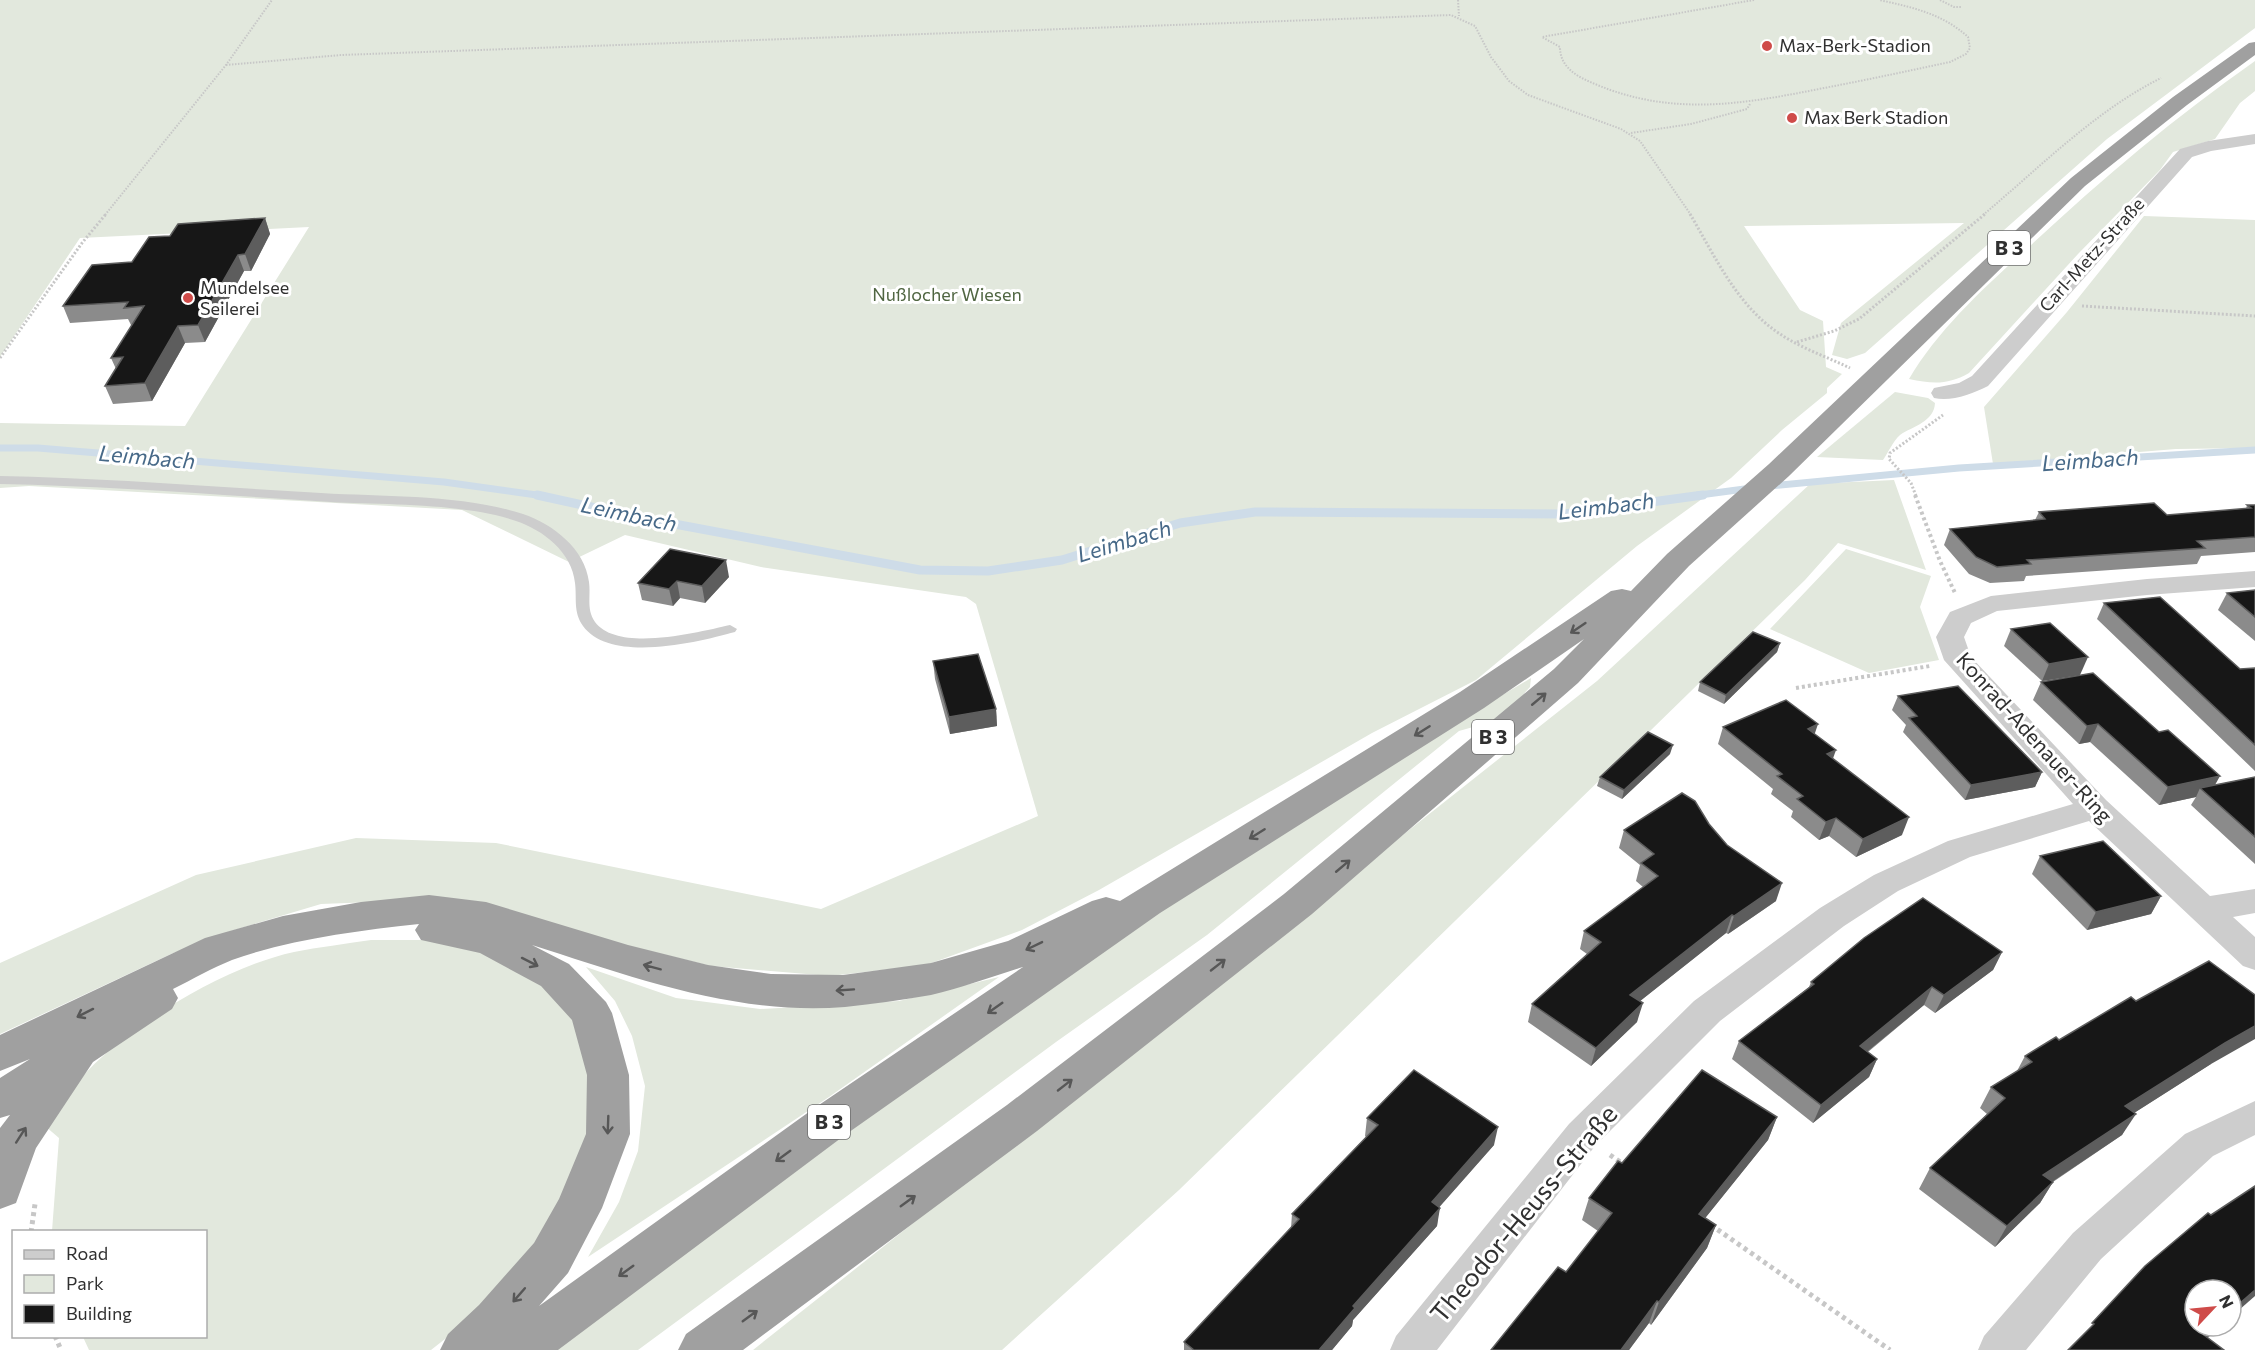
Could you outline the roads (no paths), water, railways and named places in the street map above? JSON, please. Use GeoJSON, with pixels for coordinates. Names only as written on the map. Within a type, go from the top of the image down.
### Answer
{"type":"FeatureCollection","features":[{"type":"Feature","properties":{"kind":"highway","name":"B 3"},"geometry":{"type":"LineString","coordinates":[[703,1350],[1022,1118],[1298,904],[1566,676],[1678,560],[1779,469],[2078,182],[2180,101],[2255,47]]}},
{"type":"Feature","properties":{"kind":"highway","name":"B 3"},"geometry":{"type":"LineString","coordinates":[[519,1350],[829,1122],[1146,903],[1472,700],[1678,560]]}},
{"type":"Feature","properties":{"kind":"highway"},"geometry":{"type":"LineString","coordinates":[[0,1054],[219,949],[283,931],[361,916],[429,909],[486,916],[628,960],[708,981],[771,990],[843,991],[931,979],[1020,953],[1103,912],[1146,903]]}},
{"type":"Feature","properties":{"kind":"highway"},"geometry":{"type":"LineString","coordinates":[[0,1100],[146,1005],[231,964],[299,943],[375,931],[443,930],[490,941],[555,975],[591,1013],[609,1075],[608,1134],[579,1208],[551,1258],[496,1321],[465,1350]]}},
{"type":"Feature","properties":{"kind":"highway"},"geometry":{"type":"LineString","coordinates":[[0,1189],[16,1141],[83,1045]]}},
{"type":"Feature","properties":{"kind":"street","name":"Carl-Metz-Straße"},"geometry":{"type":"LineString","coordinates":[[1942,393],[1966,388],[1980,381],[2048,303],[2186,153],[2208,146],[2255,139]]}},
{"type":"Feature","properties":{"kind":"street","name":"Konrad-Adenauer-Ring"},"geometry":{"type":"LineString","coordinates":[[2255,579],[2147,587],[1991,604],[1967,613],[1955,624],[1950,637],[1958,660],[2096,808],[2255,957]]}},
{"type":"Feature","properties":{"kind":"street","name":"Theodor-Heuss-Straße"},"geometry":{"type":"LineString","coordinates":[[1411,1350],[1582,1135],[1707,1011],[1853,902],[1886,883],[1959,849],[2096,808]]}},
{"type":"Feature","properties":{"kind":"street"},"geometry":{"type":"LineString","coordinates":[[2203,909],[2255,901]]}},
{"type":"Feature","properties":{"kind":"street"},"geometry":{"type":"LineString","coordinates":[[1999,1350],[2087,1245],[2199,1145],[2255,1117]]}},
{"type":"Feature","properties":{"kind":"lane"},"geometry":{"type":"LineString","coordinates":[[0,480],[49,480],[476,508],[530,521],[558,539],[574,559],[582,579],[582,609],[588,622],[602,635],[644,644],[688,639],[730,629]]}},
{"type":"Feature","properties":{"kind":"waterway","name":"Leimbach"},"geometry":{"type":"LineString","coordinates":[[0,448],[38,448],[444,482],[537,495]]}},
{"type":"Feature","properties":{"kind":"waterway","name":"Leimbach"},"geometry":{"type":"LineString","coordinates":[[1769,486],[1959,468],[2255,450]]}},
{"type":"Feature","properties":{"kind":"waterway","name":"Leimbach"},"geometry":{"type":"LineString","coordinates":[[1692,496],[1752,488]]}},
{"type":"Feature","properties":{"kind":"waterway","name":"Leimbach"},"geometry":{"type":"LineString","coordinates":[[537,495],[544,496]]}},
{"type":"Feature","properties":{"kind":"waterway","name":"Leimbach"},"geometry":{"type":"LineString","coordinates":[[537,495],[637,517],[920,570],[988,571],[1062,560],[1180,523],[1255,512],[1564,514],[1703,495]]}},
{"type":"Feature","properties":{"kind":"place","name":"Max-Berk-Stadion"},"geometry":{"type":"Point","coordinates":[1767,46]}},
{"type":"Feature","properties":{"kind":"place","name":"Max Berk Stadion"},"geometry":{"type":"Point","coordinates":[1792,118]}},
{"type":"Feature","properties":{"kind":"place","name":"Mundelsee Seilerei"},"geometry":{"type":"Point","coordinates":[188,298]}},
{"type":"Feature","properties":{"kind":"park label","name":"Nußlocher Wiesen"},"geometry":{"type":"Point","coordinates":[947,295]}}]}
